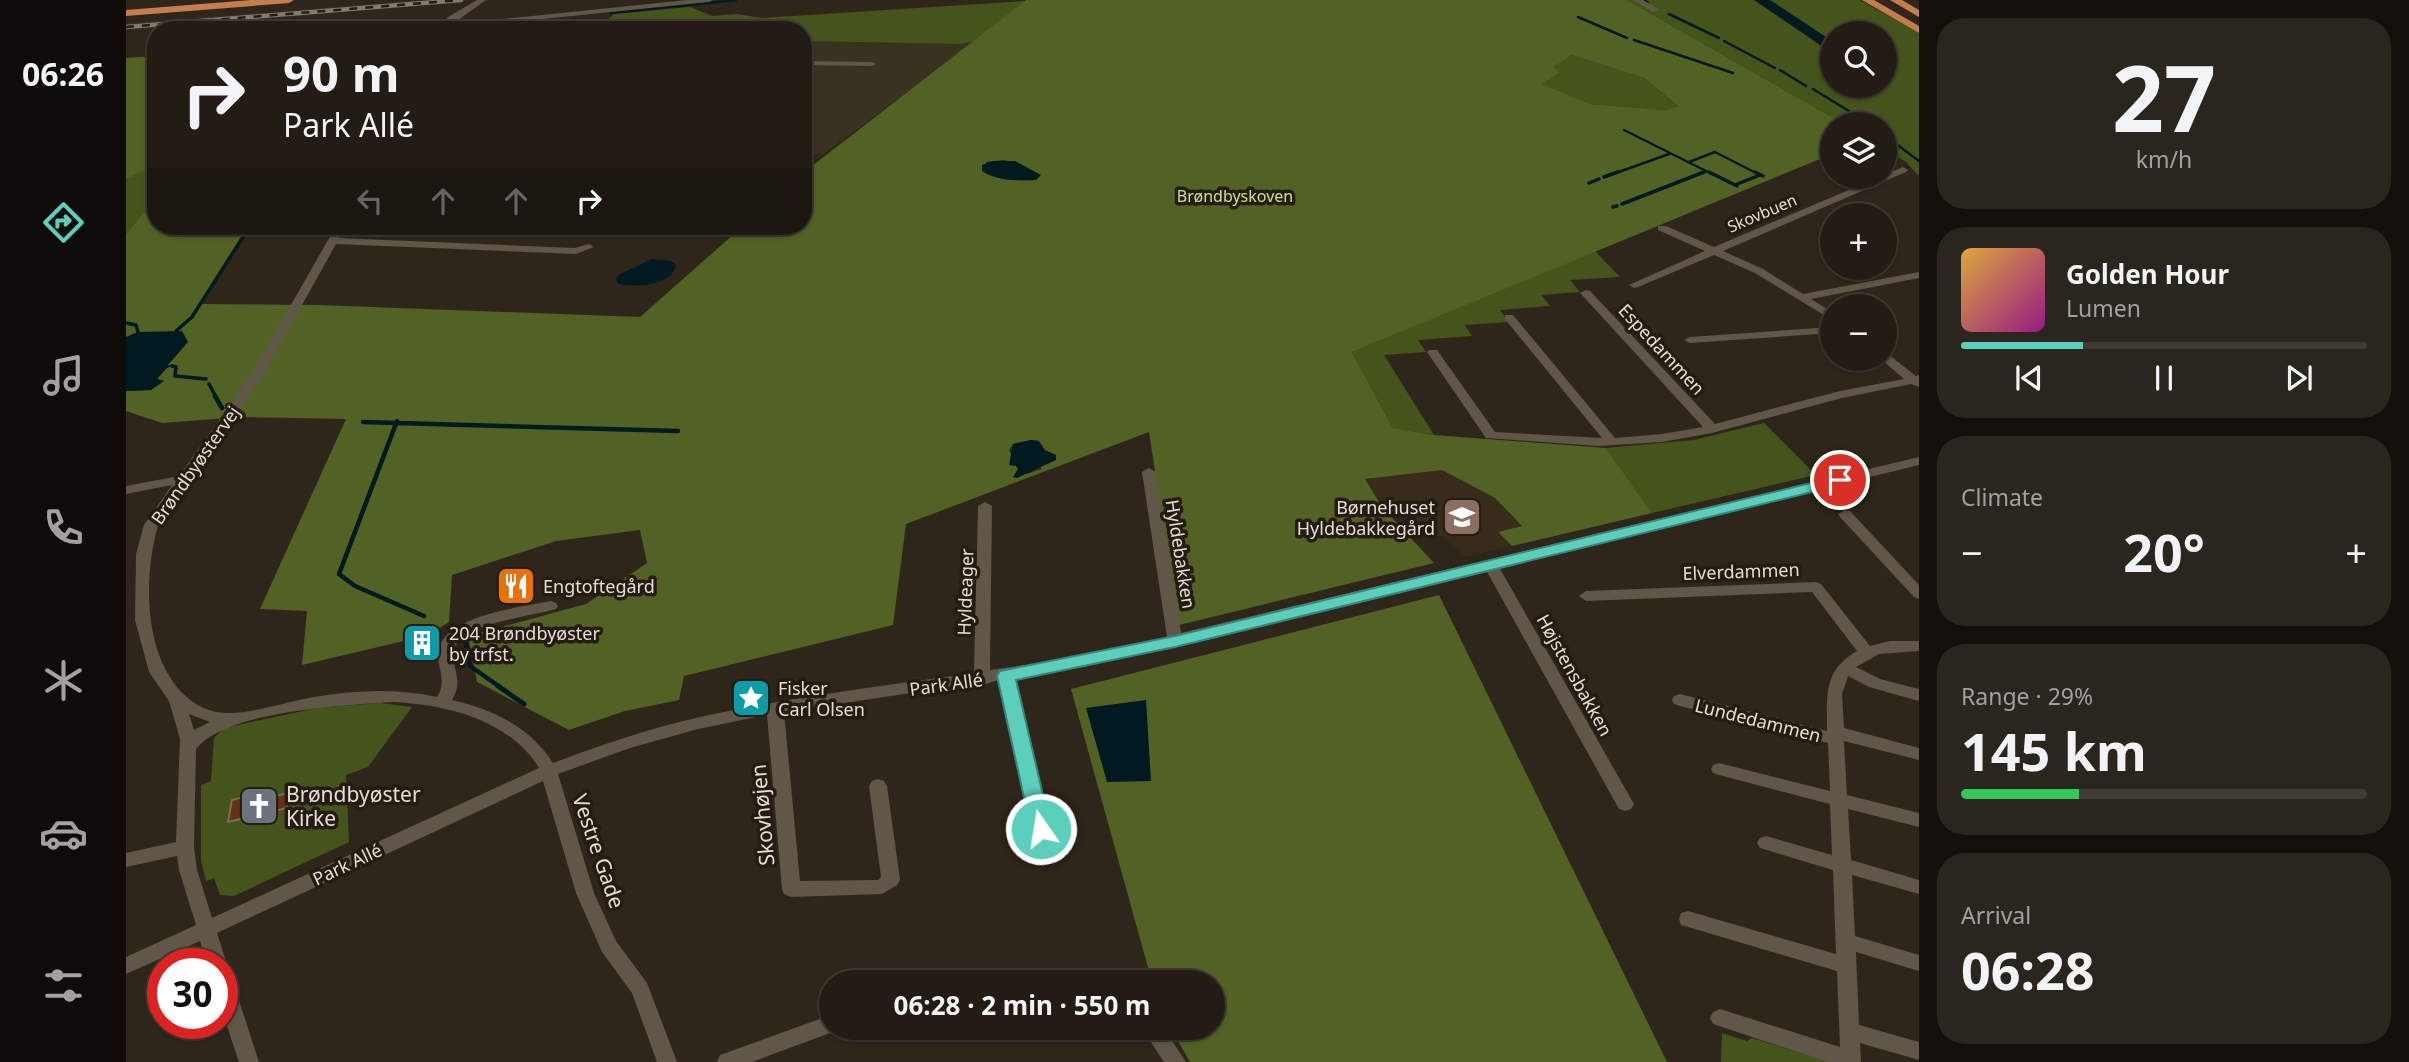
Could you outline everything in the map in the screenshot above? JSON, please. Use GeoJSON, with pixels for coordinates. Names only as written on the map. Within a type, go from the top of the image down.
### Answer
{"type":"FeatureCollection","features":[{"type":"Feature","properties":{"kind":"highway"},"geometry":{"type":"LineString","coordinates":[[126,7],[216,0]]}},
{"type":"Feature","properties":{"kind":"highway"},"geometry":{"type":"LineString","coordinates":[[126,13],[289,0]]}},
{"type":"Feature","properties":{"kind":"highway"},"geometry":{"type":"LineString","coordinates":[[1867,0],[1919,30]]}},
{"type":"Feature","properties":{"kind":"highway"},"geometry":{"type":"LineString","coordinates":[[1878,0],[1919,24]]}},
{"type":"Feature","properties":{"kind":"highway"},"geometry":{"type":"LineString","coordinates":[[1895,0],[1919,13]]}},
{"type":"Feature","properties":{"kind":"highway"},"geometry":{"type":"LineString","coordinates":[[1901,0],[1919,13]]}},
{"type":"Feature","properties":{"kind":"street"},"geometry":{"type":"LineString","coordinates":[[502,21],[709,0]]}},
{"type":"Feature","properties":{"kind":"street"},"geometry":{"type":"LineString","coordinates":[[1637,0],[1656,10]]}},
{"type":"Feature","properties":{"kind":"street"},"geometry":{"type":"LineString","coordinates":[[449,21],[480,1]]}},
{"type":"Feature","properties":{"kind":"street"},"geometry":{"type":"LineString","coordinates":[[812,63],[872,64]]}},
{"type":"Feature","properties":{"kind":"street","name":"Skovbuen"},"geometry":{"type":"LineString","coordinates":[[1634,285],[1903,170]]}},
{"type":"Feature","properties":{"kind":"street"},"geometry":{"type":"LineString","coordinates":[[1662,228],[1759,271],[1820,309]]}},
{"type":"Feature","properties":{"kind":"street","name":"Brøndbyøstervej"},"geometry":{"type":"LineString","coordinates":[[211,948],[188,870],[185,848],[189,746],[177,700],[158,672],[148,644],[144,620],[145,546],[151,526],[257,374],[336,235]]}},
{"type":"Feature","properties":{"kind":"street"},"geometry":{"type":"LineString","coordinates":[[333,241],[576,251],[589,247]]}},
{"type":"Feature","properties":{"kind":"street"},"geometry":{"type":"LineString","coordinates":[[1803,298],[1919,275]]}},
{"type":"Feature","properties":{"kind":"street","name":"Espedammen"},"geometry":{"type":"LineString","coordinates":[[1586,293],[1712,429]]}},
{"type":"Feature","properties":{"kind":"street"},"geometry":{"type":"LineString","coordinates":[[1509,317],[1612,442]]}},
{"type":"Feature","properties":{"kind":"street"},"geometry":{"type":"LineString","coordinates":[[1690,340],[1820,331]]}},
{"type":"Feature","properties":{"kind":"street"},"geometry":{"type":"LineString","coordinates":[[1433,352],[1491,435],[1612,442],[1661,438],[1712,429],[1843,394],[1917,381]]}},
{"type":"Feature","properties":{"kind":"street"},"geometry":{"type":"LineString","coordinates":[[1897,365],[1917,381]]}},
{"type":"Feature","properties":{"kind":"street","name":"Park Allé"},"geometry":{"type":"LineString","coordinates":[[126,965],[549,771],[626,743],[698,723],[775,708],[1006,676],[1175,642],[1919,461]]}},
{"type":"Feature","properties":{"kind":"street","name":"Hyldebakken"},"geometry":{"type":"LineString","coordinates":[[1149,472],[1175,642]]}},
{"type":"Feature","properties":{"kind":"street"},"geometry":{"type":"LineString","coordinates":[[126,490],[184,479]]}},
{"type":"Feature","properties":{"kind":"street","name":"Hyldeager"},"geometry":{"type":"LineString","coordinates":[[982,679],[985,506]]}},
{"type":"Feature","properties":{"kind":"street"},"geometry":{"type":"LineString","coordinates":[[1846,514],[1919,594]]}},
{"type":"Feature","properties":{"kind":"street","name":"Højstensbakken"},"geometry":{"type":"LineString","coordinates":[[1491,565],[1625,804]]}},
{"type":"Feature","properties":{"kind":"street","name":"Elverdammen"},"geometry":{"type":"LineString","coordinates":[[1586,596],[1816,587],[1866,652]]}},
{"type":"Feature","properties":{"kind":"street"},"geometry":{"type":"LineString","coordinates":[[441,703],[452,684],[446,650],[451,638],[458,631],[471,625],[551,606]]}},
{"type":"Feature","properties":{"kind":"street"},"geometry":{"type":"LineString","coordinates":[[1919,646],[1898,646],[1866,652],[1844,667],[1875,683],[1919,695]]}},
{"type":"Feature","properties":{"kind":"street","name":"Lundedammen"},"geometry":{"type":"LineString","coordinates":[[1720,1018],[1851,1061],[1834,694],[1844,667]]}},
{"type":"Feature","properties":{"kind":"street"},"geometry":{"type":"LineString","coordinates":[[1006,676],[1041,829]]}},
{"type":"Feature","properties":{"kind":"street","name":"Vestre Gade"},"geometry":{"type":"LineString","coordinates":[[189,746],[199,734],[230,719],[317,702],[362,697],[392,696],[441,703],[487,716],[517,734],[538,753],[549,771],[585,893],[610,946],[640,989],[667,1062]]}},
{"type":"Feature","properties":{"kind":"street","name":"Vestre Gade"},"geometry":{"type":"LineString","coordinates":[[177,700],[205,715],[230,719]]}},
{"type":"Feature","properties":{"kind":"street","name":"Lundedammen"},"geometry":{"type":"LineString","coordinates":[[1680,700],[1919,754]]}},
{"type":"Feature","properties":{"kind":"street","name":"Skovhøjen"},"geometry":{"type":"LineString","coordinates":[[775,708],[791,889],[882,887],[891,880],[878,786]]}},
{"type":"Feature","properties":{"kind":"street"},"geometry":{"type":"LineString","coordinates":[[1719,769],[1919,820]]}},
{"type":"Feature","properties":{"kind":"street"},"geometry":{"type":"LineString","coordinates":[[1766,843],[1919,887]]}},
{"type":"Feature","properties":{"kind":"street"},"geometry":{"type":"LineString","coordinates":[[126,860],[185,848]]}},
{"type":"Feature","properties":{"kind":"street"},"geometry":{"type":"LineString","coordinates":[[1688,919],[1846,964]]}},
{"type":"Feature","properties":{"kind":"street"},"geometry":{"type":"LineString","coordinates":[[1846,942],[1919,963]]}},
{"type":"Feature","properties":{"kind":"street"},"geometry":{"type":"LineString","coordinates":[[238,1028],[249,1062]]}},
{"type":"Feature","properties":{"kind":"street"},"geometry":{"type":"LineString","coordinates":[[727,1062],[819,1028]]}},
{"type":"Feature","properties":{"kind":"street"},"geometry":{"type":"LineString","coordinates":[[1849,1031],[1919,1051]]}},
{"type":"Feature","properties":{"kind":"street"},"geometry":{"type":"LineString","coordinates":[[1160,1040],[1176,1062]]}},
{"type":"Feature","properties":{"kind":"shaded area"},"geometry":{"type":"Polygon","coordinates":[[[418,0],[477,0],[214,21],[151,21],[418,0]]]}},
{"type":"Feature","properties":{"kind":"shaded area"},"geometry":{"type":"Polygon","coordinates":[[[147,21],[147,26],[126,28],[126,23],[147,21]]]}},
{"type":"Feature","properties":{"kind":"shaded area"},"geometry":{"type":"Polygon","coordinates":[[[812,41],[960,44],[975,41],[824,154],[812,153],[812,41]]]}},
{"type":"Feature","properties":{"kind":"shaded area","name":"Børnehuset Hyldebakkegård"},"geometry":{"type":"Polygon","coordinates":[[[1442,470],[1495,498],[1522,527],[1499,533],[1512,546],[1464,557],[1442,536],[1429,536],[1401,504],[1382,507],[1364,479],[1442,470]]]}},
{"type":"Feature","properties":{"kind":"green space","name":"Brøndbyskoven"},"geometry":{"type":"Polygon","coordinates":[[[1026,0],[1627,0],[1823,112],[1820,112],[1820,159],[1352,352],[1393,428],[1434,435],[1606,448],[1652,513],[1512,546],[1498,532],[1522,526],[1495,498],[1442,470],[1365,479],[1382,507],[1434,563],[1179,625],[1149,432],[906,524],[893,625],[684,676],[679,700],[625,711],[569,730],[477,682],[468,636],[586,604],[647,563],[640,530],[556,541],[452,575],[449,622],[429,635],[302,665],[307,611],[260,609],[346,419],[242,417],[162,423],[126,411],[126,391],[151,390],[163,381],[157,379],[168,365],[138,332],[126,337],[126,234],[144,212],[147,211],[147,235],[244,235],[202,304],[319,305],[640,317],[733,235],[812,235],[812,166],[1026,0]],[[1572,55],[1554,67],[1559,73],[1542,84],[1590,104],[1666,110],[1678,106],[1644,78],[1572,55]],[[1004,160],[986,162],[987,174],[1015,180],[1023,165],[1004,160]],[[1031,440],[1013,444],[1009,450],[1018,469],[1027,474],[1041,469],[1044,450],[1031,440]]]}},
{"type":"Feature","properties":{"kind":"green space"},"geometry":{"type":"Polygon","coordinates":[[[1627,0],[1860,0],[1919,33],[1919,176],[1897,156],[1897,112],[1823,112],[1627,0]]]}},
{"type":"Feature","properties":{"kind":"green space"},"geometry":{"type":"Polygon","coordinates":[[[1025,1],[975,41],[960,44],[812,41],[812,21],[605,21],[614,14],[690,7],[712,16],[736,14],[762,18],[1025,1]]]}},
{"type":"Feature","properties":{"kind":"green space"},"geometry":{"type":"Polygon","coordinates":[[[1572,55],[1644,78],[1678,106],[1666,110],[1590,104],[1541,84],[1558,73],[1554,67],[1572,55]]]}},
{"type":"Feature","properties":{"kind":"green space"},"geometry":{"type":"Polygon","coordinates":[[[147,57],[147,168],[126,179],[126,58],[147,57]]]}},
{"type":"Feature","properties":{"kind":"green space"},"geometry":{"type":"Polygon","coordinates":[[[147,165],[147,211],[126,234],[126,179],[147,165]]]}},
{"type":"Feature","properties":{"kind":"green space"},"geometry":{"type":"Polygon","coordinates":[[[1595,251],[1620,277],[1570,280],[1580,292],[1541,295],[1550,306],[1500,310],[1509,322],[1465,325],[1472,336],[1418,340],[1426,352],[1384,355],[1434,435],[1393,428],[1352,352],[1595,251]]]}},
{"type":"Feature","properties":{"kind":"green space"},"geometry":{"type":"Polygon","coordinates":[[[1764,423],[1816,475],[1652,513],[1606,448],[1694,440],[1764,423]]]}},
{"type":"Feature","properties":{"kind":"green space"},"geometry":{"type":"Polygon","coordinates":[[[1439,595],[1667,1062],[1190,1062],[1177,1040],[1225,1040],[1225,970],[1149,970],[1071,689],[1439,595]]]}},
{"type":"Feature","properties":{"kind":"green space"},"geometry":{"type":"Polygon","coordinates":[[[381,703],[412,707],[368,767],[346,775],[349,842],[234,896],[220,895],[214,878],[206,881],[201,861],[201,785],[211,781],[214,738],[224,728],[317,708],[381,703]]]}},
{"type":"Feature","properties":{"kind":"green space"},"geometry":{"type":"Polygon","coordinates":[[[1722,1033],[1747,1041],[1752,1038],[1830,1062],[1721,1062],[1722,1033]]]}},
{"type":"Feature","properties":{"kind":"water"},"geometry":{"type":"Polygon","coordinates":[[[1754,0],[1770,0],[1820,33],[1820,45],[1754,0]]]}},
{"type":"Feature","properties":{"kind":"water"},"geometry":{"type":"Polygon","coordinates":[[[993,161],[1015,161],[1041,175],[1036,180],[994,177],[982,171],[982,165],[993,161]]]}},
{"type":"Feature","properties":{"kind":"water"},"geometry":{"type":"Polygon","coordinates":[[[652,259],[671,261],[676,265],[667,278],[652,284],[618,284],[616,279],[620,274],[652,259]]]}},
{"type":"Feature","properties":{"kind":"water"},"geometry":{"type":"Polygon","coordinates":[[[182,331],[188,342],[168,365],[172,366],[157,379],[164,381],[151,390],[126,391],[126,337],[138,332],[182,331]]]}},
{"type":"Feature","properties":{"kind":"water"},"geometry":{"type":"Polygon","coordinates":[[[1039,441],[1045,450],[1056,455],[1056,460],[1017,478],[1013,477],[1018,469],[1009,465],[1013,444],[1039,441]]]}},
{"type":"Feature","properties":{"kind":"water"},"geometry":{"type":"Polygon","coordinates":[[[1146,700],[1151,781],[1107,782],[1086,708],[1146,700]]]}},
{"type":"Feature","properties":{"kind":"building","name":"Brøndbyøster Kirke"},"geometry":{"type":"Polygon","coordinates":[[[273,789],[272,797],[288,793],[287,808],[228,822],[232,800],[273,789]]]}},
{"type":"Feature","properties":{"kind":"waterway"},"geometry":{"type":"LineString","coordinates":[[611,13],[736,0]]}},
{"type":"Feature","properties":{"kind":"waterway"},"geometry":{"type":"LineString","coordinates":[[1644,0],[1648,3]]}},
{"type":"Feature","properties":{"kind":"waterway"},"geometry":{"type":"LineString","coordinates":[[1669,14],[1719,38]]}},
{"type":"Feature","properties":{"kind":"waterway"},"geometry":{"type":"LineString","coordinates":[[1578,17],[1627,38]]}},
{"type":"Feature","properties":{"kind":"waterway"},"geometry":{"type":"LineString","coordinates":[[1634,40],[1733,73]]}},
{"type":"Feature","properties":{"kind":"waterway"},"geometry":{"type":"LineString","coordinates":[[1724,41],[1775,68]]}},
{"type":"Feature","properties":{"kind":"waterway"},"geometry":{"type":"LineString","coordinates":[[1780,70],[1806,86]]}},
{"type":"Feature","properties":{"kind":"waterway"},"geometry":{"type":"LineString","coordinates":[[1813,89],[1850,112]]}},
{"type":"Feature","properties":{"kind":"waterway"},"geometry":{"type":"LineString","coordinates":[[1624,130],[1706,171]]}},
{"type":"Feature","properties":{"kind":"waterway"},"geometry":{"type":"LineString","coordinates":[[1897,144],[1919,161]]}},
{"type":"Feature","properties":{"kind":"waterway"},"geometry":{"type":"LineString","coordinates":[[1689,162],[1715,152],[1758,174]]}},
{"type":"Feature","properties":{"kind":"waterway"},"geometry":{"type":"LineString","coordinates":[[1613,174],[1669,154]]}},
{"type":"Feature","properties":{"kind":"waterway"},"geometry":{"type":"LineString","coordinates":[[1700,173],[1706,171]]}},
{"type":"Feature","properties":{"kind":"waterway"},"geometry":{"type":"LineString","coordinates":[[1706,171],[1712,174]]}},
{"type":"Feature","properties":{"kind":"waterway"},"geometry":{"type":"LineString","coordinates":[[1604,177],[1618,172]]}},
{"type":"Feature","properties":{"kind":"waterway"},"geometry":{"type":"LineString","coordinates":[[1700,173],[1704,172]]}},
{"type":"Feature","properties":{"kind":"waterway"},"geometry":{"type":"LineString","coordinates":[[1709,172],[1735,185]]}},
{"type":"Feature","properties":{"kind":"waterway"},"geometry":{"type":"LineString","coordinates":[[1755,172],[1763,176]]}},
{"type":"Feature","properties":{"kind":"waterway"},"geometry":{"type":"LineString","coordinates":[[1622,204],[1700,173]]}},
{"type":"Feature","properties":{"kind":"waterway"},"geometry":{"type":"LineString","coordinates":[[1735,185],[1760,175]]}},
{"type":"Feature","properties":{"kind":"waterway"},"geometry":{"type":"LineString","coordinates":[[1589,183],[1599,179]]}},
{"type":"Feature","properties":{"kind":"waterway"},"geometry":{"type":"LineString","coordinates":[[1613,207],[1617,206]]}},
{"type":"Feature","properties":{"kind":"waterway"},"geometry":{"type":"LineString","coordinates":[[176,331],[192,317],[244,235]]}},
{"type":"Feature","properties":{"kind":"waterway"},"geometry":{"type":"LineString","coordinates":[[126,323],[136,325],[138,332]]}},
{"type":"Feature","properties":{"kind":"waterway"},"geometry":{"type":"LineString","coordinates":[[172,366],[176,367],[175,376],[206,379]]}},
{"type":"Feature","properties":{"kind":"waterway"},"geometry":{"type":"LineString","coordinates":[[209,384],[216,397]]}},
{"type":"Feature","properties":{"kind":"waterway"},"geometry":{"type":"LineString","coordinates":[[215,396],[222,408]]}},
{"type":"Feature","properties":{"kind":"waterway"},"geometry":{"type":"LineString","coordinates":[[363,422],[396,423]]}},
{"type":"Feature","properties":{"kind":"waterway"},"geometry":{"type":"LineString","coordinates":[[396,423],[678,431]]}},
{"type":"Feature","properties":{"kind":"waterway"},"geometry":{"type":"LineString","coordinates":[[396,423],[339,574],[355,586],[424,616]]}},
{"type":"Feature","properties":{"kind":"waterway"},"geometry":{"type":"LineString","coordinates":[[465,640],[470,666],[500,687]]}},
{"type":"Feature","properties":{"kind":"waterway"},"geometry":{"type":"LineString","coordinates":[[498,686],[524,704]]}},
{"type":"Feature","properties":{"kind":"railway"},"geometry":{"type":"LineString","coordinates":[[200,21],[461,0]]}},
{"type":"Feature","properties":{"kind":"railway"},"geometry":{"type":"LineString","coordinates":[[126,27],[147,25]]}},
{"type":"Feature","properties":{"kind":"place","name":"Børnehuset Hyldebakkegård"},"geometry":{"type":"Point","coordinates":[1462,517]}},
{"type":"Feature","properties":{"kind":"place","name":"Engtoftegård"},"geometry":{"type":"Point","coordinates":[516,586]}},
{"type":"Feature","properties":{"kind":"place","name":"204 Brøndbyøster by trfst."},"geometry":{"type":"Point","coordinates":[422,643]}},
{"type":"Feature","properties":{"kind":"place","name":"Fisker Carl Olsen"},"geometry":{"type":"Point","coordinates":[751,698]}},
{"type":"Feature","properties":{"kind":"place","name":"Brøndbyøster Kirke"},"geometry":{"type":"Point","coordinates":[259,806]}},
{"type":"Feature","properties":{"kind":"route"},"geometry":{"type":"LineString","coordinates":[[1041,829],[1006,676],[1175,642],[1840,480]]}}]}
